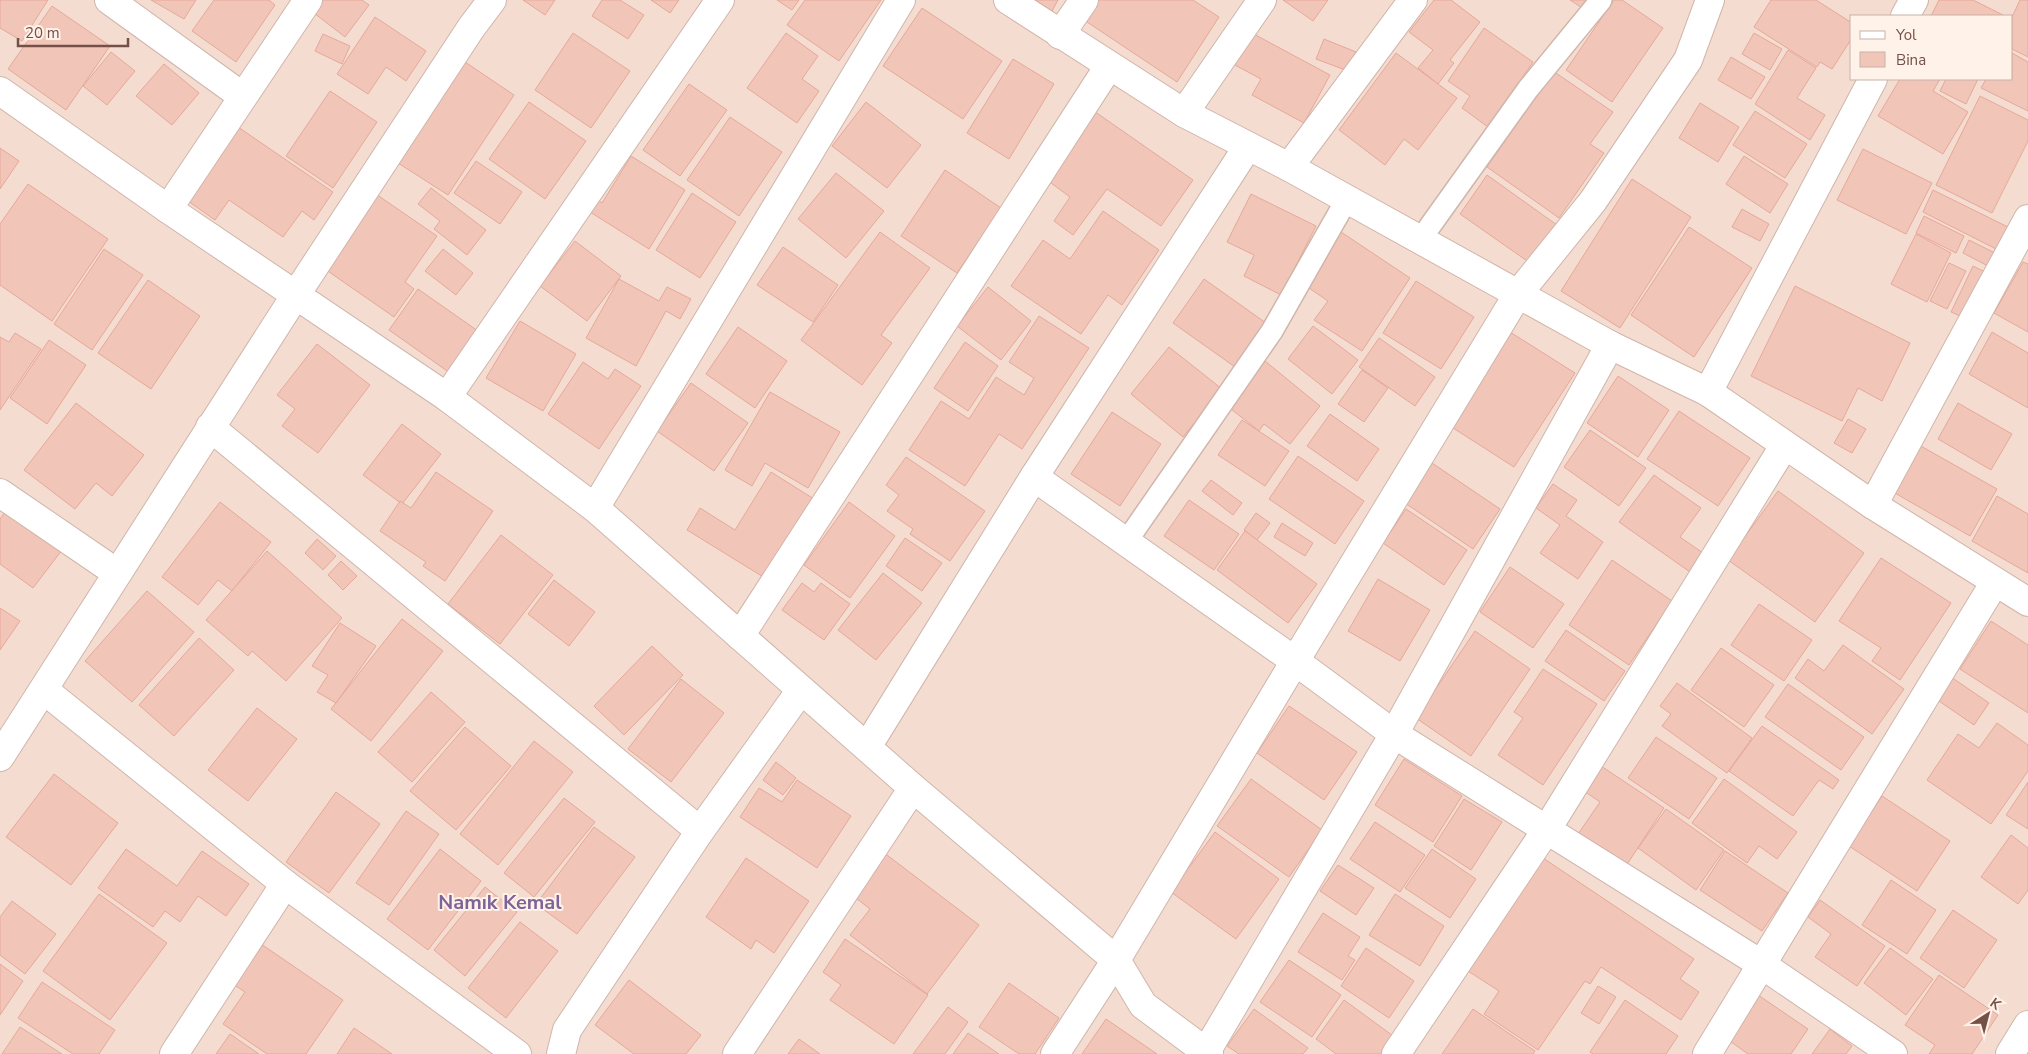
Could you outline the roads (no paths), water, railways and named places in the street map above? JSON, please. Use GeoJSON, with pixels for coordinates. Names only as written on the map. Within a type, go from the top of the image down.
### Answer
{"type":"FeatureCollection","features":[{"type":"Feature","properties":{"kind":"street"},"geometry":{"type":"LineString","coordinates":[[109,0],[242,96]]}},
{"type":"Feature","properties":{"kind":"street"},"geometry":{"type":"LineString","coordinates":[[168,209],[308,0]]}},
{"type":"Feature","properties":{"kind":"street"},"geometry":{"type":"LineString","coordinates":[[0,757],[295,296],[471,28],[492,0]]}},
{"type":"Feature","properties":{"kind":"street"},"geometry":{"type":"LineString","coordinates":[[447,397],[720,0]]}},
{"type":"Feature","properties":{"kind":"street"},"geometry":{"type":"LineString","coordinates":[[595,508],[901,0]]}},
{"type":"Feature","properties":{"kind":"street"},"geometry":{"type":"LineString","coordinates":[[1008,0],[1184,113],[1289,167],[1610,345],[1708,392],[1872,505],[2028,602]]}},
{"type":"Feature","properties":{"kind":"street"},"geometry":{"type":"LineString","coordinates":[[1060,35],[1084,0]]}},
{"type":"Feature","properties":{"kind":"street"},"geometry":{"type":"LineString","coordinates":[[1184,113],[1262,0]]}},
{"type":"Feature","properties":{"kind":"street"},"geometry":{"type":"LineString","coordinates":[[1289,167],[1412,0]]}},
{"type":"Feature","properties":{"kind":"street"},"geometry":{"type":"LineString","coordinates":[[1055,1054],[1116,960],[1518,294],[1593,201],[1688,60],[1710,0]]}},
{"type":"Feature","properties":{"kind":"street"},"geometry":{"type":"LineString","coordinates":[[1906,15],[1914,0]]}},
{"type":"Feature","properties":{"kind":"street"},"geometry":{"type":"LineString","coordinates":[[740,636],[1109,66]]}},
{"type":"Feature","properties":{"kind":"street"},"geometry":{"type":"LineString","coordinates":[[1708,392],[1871,80]]}},
{"type":"Feature","properties":{"kind":"street"},"geometry":{"type":"LineString","coordinates":[[0,92],[295,296],[447,397],[595,508],[913,788],[1116,960],[1143,1005],[1208,1053],[1394,734],[1610,345]]}},
{"type":"Feature","properties":{"kind":"street"},"geometry":{"type":"LineString","coordinates":[[867,747],[1034,477],[1248,146]]}},
{"type":"Feature","properties":{"kind":"street"},"geometry":{"type":"LineString","coordinates":[[1872,505],[2028,219]]}},
{"type":"Feature","properties":{"kind":"street"},"geometry":{"type":"LineString","coordinates":[[210,427],[700,831]]}},
{"type":"Feature","properties":{"kind":"street"},"geometry":{"type":"LineString","coordinates":[[1396,1054],[1547,829],[1784,446]]}},
{"type":"Feature","properties":{"kind":"street"},"geometry":{"type":"LineString","coordinates":[[1034,477],[1295,661],[1394,734],[1761,964],[1893,1054]]}},
{"type":"Feature","properties":{"kind":"street"},"geometry":{"type":"LineString","coordinates":[[0,493],[117,573]]}},
{"type":"Feature","properties":{"kind":"street"},"geometry":{"type":"LineString","coordinates":[[1707,1054],[1995,582]]}},
{"type":"Feature","properties":{"kind":"street"},"geometry":{"type":"LineString","coordinates":[[44,690],[285,884],[517,1054]]}},
{"type":"Feature","properties":{"kind":"street"},"geometry":{"type":"LineString","coordinates":[[561,1054],[567,1030],[700,831],[801,690]]}},
{"type":"Feature","properties":{"kind":"street"},"geometry":{"type":"LineString","coordinates":[[737,1054],[913,788]]}},
{"type":"Feature","properties":{"kind":"street"},"geometry":{"type":"LineString","coordinates":[[174,1054],[285,884]]}},
{"type":"Feature","properties":{"kind":"street"},"geometry":{"type":"LineString","coordinates":[[2010,1054],[2028,1025]]}},
{"type":"Feature","properties":{"kind":"lane"},"geometry":{"type":"LineString","coordinates":[[1420,240],[1528,89],[1601,0]]}},
{"type":"Feature","properties":{"kind":"lane"},"geometry":{"type":"LineString","coordinates":[[1126,542],[1272,331],[1347,199]]}},
{"type":"Feature","properties":{"kind":"district","name":"Namık Kemal"},"geometry":{"type":"Point","coordinates":[500,902]}}]}
